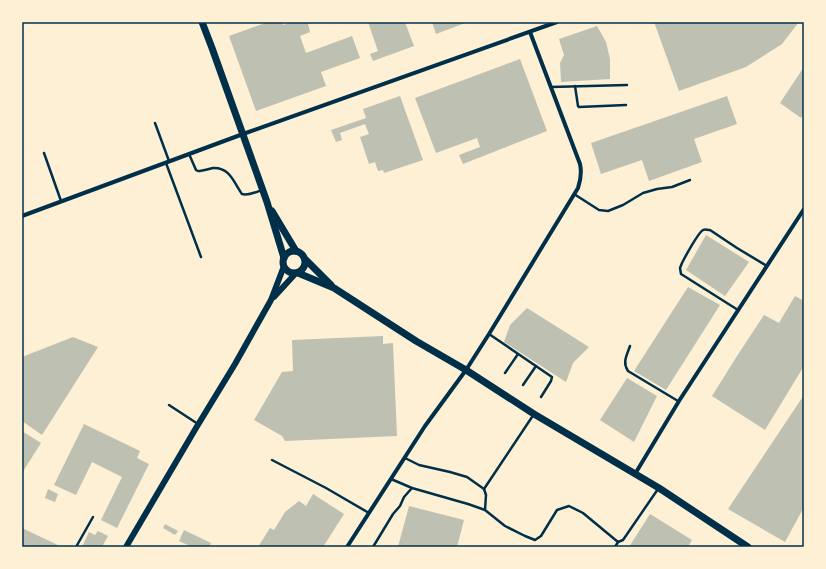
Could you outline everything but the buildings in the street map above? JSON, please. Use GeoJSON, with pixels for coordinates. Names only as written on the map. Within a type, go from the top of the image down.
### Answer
{"type":"FeatureCollection","features":[{"type":"Feature","properties":{"kind":"main road"},"geometry":{"type":"LineString","coordinates":[[202,22],[267,202],[284,258],[284,266],[288,272],[296,273],[334,288],[534,414],[659,488],[748,547]]}},
{"type":"Feature","properties":{"kind":"main road"},"geometry":{"type":"LineString","coordinates":[[267,202],[296,251],[303,255],[306,260],[334,288]]}},
{"type":"Feature","properties":{"kind":"main road"},"geometry":{"type":"LineString","coordinates":[[284,258],[289,253],[296,251]]}},
{"type":"Feature","properties":{"kind":"main road"},"geometry":{"type":"LineString","coordinates":[[296,273],[301,272],[305,267],[306,260]]}},
{"type":"Feature","properties":{"kind":"street"},"geometry":{"type":"LineString","coordinates":[[22,216],[243,134],[557,22]]}},
{"type":"Feature","properties":{"kind":"street"},"geometry":{"type":"LineString","coordinates":[[347,547],[425,426],[466,370],[578,188],[582,171],[580,164],[530,32]]}},
{"type":"Feature","properties":{"kind":"street"},"geometry":{"type":"LineString","coordinates":[[635,474],[679,402],[804,209]]}},
{"type":"Feature","properties":{"kind":"street"},"geometry":{"type":"LineString","coordinates":[[126,547],[272,300],[284,266]]}},
{"type":"Feature","properties":{"kind":"street"},"geometry":{"type":"LineString","coordinates":[[272,300],[296,273]]}},
{"type":"Feature","properties":{"kind":"lane"},"geometry":{"type":"LineString","coordinates":[[551,87],[627,85]]}},
{"type":"Feature","properties":{"kind":"lane"},"geometry":{"type":"LineString","coordinates":[[575,86],[579,107],[626,105]]}},
{"type":"Feature","properties":{"kind":"lane"},"geometry":{"type":"LineString","coordinates":[[155,123],[201,257]]}},
{"type":"Feature","properties":{"kind":"lane"},"geometry":{"type":"LineString","coordinates":[[44,153],[61,202]]}},
{"type":"Feature","properties":{"kind":"lane"},"geometry":{"type":"LineString","coordinates":[[189,154],[198,172],[203,172],[212,168],[220,168],[225,170],[242,194],[245,195],[262,189]]}},
{"type":"Feature","properties":{"kind":"lane"},"geometry":{"type":"LineString","coordinates":[[574,194],[599,210],[608,211],[623,205],[643,193],[672,187],[690,180]]}},
{"type":"Feature","properties":{"kind":"lane"},"geometry":{"type":"LineString","coordinates":[[738,310],[681,274],[680,268],[682,263],[698,235],[702,230],[710,230],[768,266]]}},
{"type":"Feature","properties":{"kind":"lane"},"geometry":{"type":"LineString","coordinates":[[489,334],[552,377],[541,398]]}},
{"type":"Feature","properties":{"kind":"lane"},"geometry":{"type":"LineString","coordinates":[[630,346],[624,362],[628,371],[679,402]]}},
{"type":"Feature","properties":{"kind":"lane"},"geometry":{"type":"LineString","coordinates":[[505,373],[518,354]]}},
{"type":"Feature","properties":{"kind":"lane"},"geometry":{"type":"LineString","coordinates":[[523,385],[536,366]]}},
{"type":"Feature","properties":{"kind":"lane"},"geometry":{"type":"LineString","coordinates":[[169,405],[198,424]]}},
{"type":"Feature","properties":{"kind":"lane"},"geometry":{"type":"LineString","coordinates":[[484,489],[534,414]]}},
{"type":"Feature","properties":{"kind":"lane"},"geometry":{"type":"LineString","coordinates":[[404,458],[419,465],[468,477],[484,489],[486,495],[485,510]]}},
{"type":"Feature","properties":{"kind":"lane"},"geometry":{"type":"LineString","coordinates":[[272,460],[326,488],[369,513]]}},
{"type":"Feature","properties":{"kind":"lane"},"geometry":{"type":"LineString","coordinates":[[391,479],[412,488],[485,510],[505,526],[535,540],[541,536],[557,510],[569,506],[583,513],[618,542]]}},
{"type":"Feature","properties":{"kind":"lane"},"geometry":{"type":"LineString","coordinates":[[373,547],[393,514],[400,506],[404,497],[412,488]]}},
{"type":"Feature","properties":{"kind":"lane"},"geometry":{"type":"LineString","coordinates":[[615,547],[618,542],[623,540],[659,488]]}},
{"type":"Feature","properties":{"kind":"lane"},"geometry":{"type":"LineString","coordinates":[[76,547],[93,517]]}}]}
